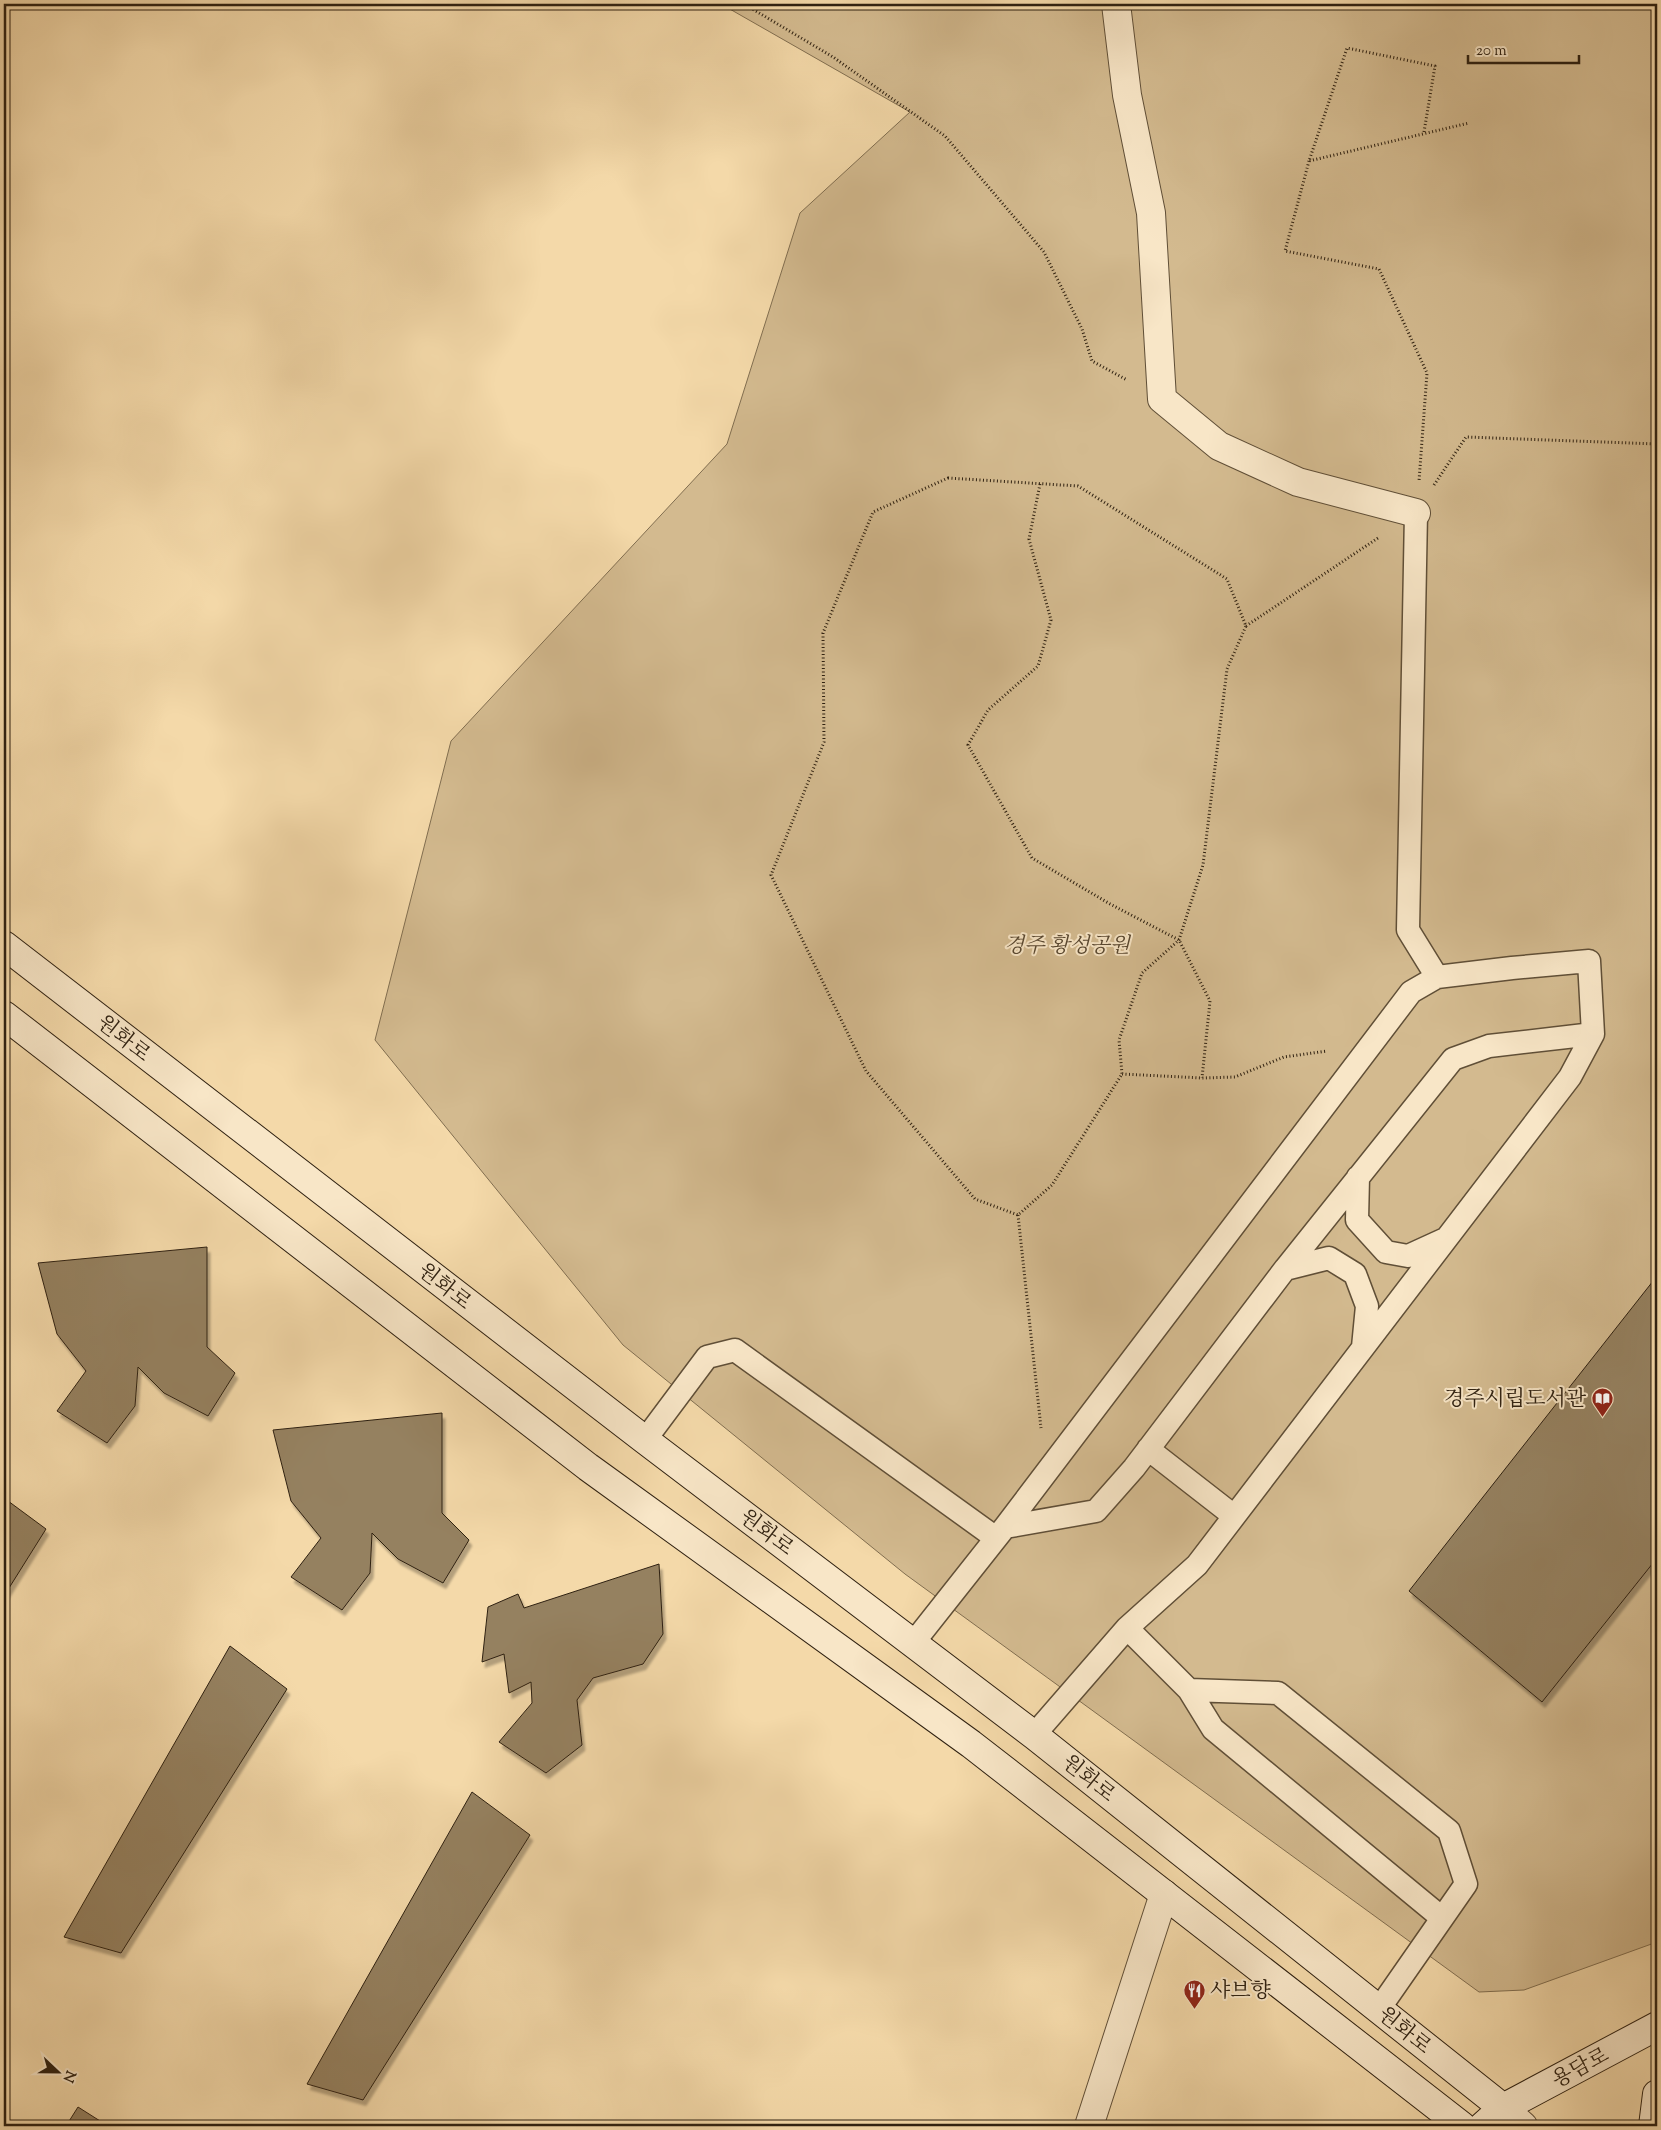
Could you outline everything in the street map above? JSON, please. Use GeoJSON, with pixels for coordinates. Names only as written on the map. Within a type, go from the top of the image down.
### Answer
{"type":"FeatureCollection","features":[{"type":"Feature","properties":{"kind":"main road"},"geometry":{"type":"LineString","coordinates":[[1116,4],[1128,95],[1151,214],[1162,399],[1219,446],[1298,482],[1416,513]]}},
{"type":"Feature","properties":{"kind":"main road","name":"원화로"},"geometry":{"type":"LineString","coordinates":[[4,945],[645,1440],[1034,1734],[1503,2108],[1523,2126]]}},
{"type":"Feature","properties":{"kind":"main road","name":"원화로"},"geometry":{"type":"LineString","coordinates":[[4,1015],[588,1467],[971,1744],[1462,2126]]}},
{"type":"Feature","properties":{"kind":"main road"},"geometry":{"type":"LineString","coordinates":[[1089,2126],[1164,1894]]}},
{"type":"Feature","properties":{"kind":"main road","name":"용담로"},"geometry":{"type":"LineString","coordinates":[[1483,2126],[1503,2108],[1657,2026]]}},
{"type":"Feature","properties":{"kind":"main road"},"geometry":{"type":"LineString","coordinates":[[1653,2126],[1657,2094]]}},
{"type":"Feature","properties":{"kind":"lane"},"geometry":{"type":"LineString","coordinates":[[1416,513],[1408,930],[1436,978]]}},
{"type":"Feature","properties":{"kind":"lane"},"geometry":{"type":"LineString","coordinates":[[914,1642],[1046,1473],[1411,992],[1436,978],[1512,968],[1589,961],[1593,1034],[1570,1077],[1197,1564],[1127,1628],[1034,1734]]}},
{"type":"Feature","properties":{"kind":"lane"},"geometry":{"type":"LineString","coordinates":[[645,1440],[707,1357],[735,1350],[1000,1532],[1096,1512],[1148,1449],[1285,1269],[1453,1059],[1489,1046],[1593,1034]]}},
{"type":"Feature","properties":{"kind":"lane"},"geometry":{"type":"LineString","coordinates":[[1358,1177],[1357,1220],[1386,1252],[1408,1256],[1447,1239]]}},
{"type":"Feature","properties":{"kind":"lane"},"geometry":{"type":"LineString","coordinates":[[1285,1269],[1329,1258],[1355,1274],[1367,1306],[1363,1347]]}},
{"type":"Feature","properties":{"kind":"lane"},"geometry":{"type":"LineString","coordinates":[[1148,1449],[1234,1516]]}},
{"type":"Feature","properties":{"kind":"lane"},"geometry":{"type":"LineString","coordinates":[[1127,1628],[1189,1690],[1213,1729],[1442,1918]]}},
{"type":"Feature","properties":{"kind":"lane"},"geometry":{"type":"LineString","coordinates":[[1189,1690],[1278,1693],[1449,1831],[1466,1884],[1379,2009]]}},
{"type":"Feature","properties":{"kind":"path"},"geometry":{"type":"LineString","coordinates":[[744,4],[833,57],[945,136],[1044,252],[1082,329],[1092,361],[1162,399]]}},
{"type":"Feature","properties":{"kind":"path"},"geometry":{"type":"LineString","coordinates":[[1416,513],[1427,373],[1379,269],[1285,251],[1309,162],[1347,48],[1435,66],[1424,132]]}},
{"type":"Feature","properties":{"kind":"path"},"geometry":{"type":"LineString","coordinates":[[1309,162],[1424,132],[1469,123]]}},
{"type":"Feature","properties":{"kind":"path"},"geometry":{"type":"LineString","coordinates":[[1018,1215],[1052,1185],[1122,1074],[1118,1040],[1142,973],[1179,940],[1203,865],[1227,669],[1246,626],[1416,513],[1466,437],[1657,444]]}},
{"type":"Feature","properties":{"kind":"path"},"geometry":{"type":"LineString","coordinates":[[1018,1215],[975,1199],[866,1070],[771,875],[824,742],[823,633],[874,512],[948,478],[1078,486],[1227,579],[1246,626]]}},
{"type":"Feature","properties":{"kind":"path"},"geometry":{"type":"LineString","coordinates":[[1040,484],[1029,539],[1051,620],[1038,666],[988,710],[968,744],[1032,858],[1110,904],[1179,940],[1210,1001],[1202,1078]]}},
{"type":"Feature","properties":{"kind":"path"},"geometry":{"type":"LineString","coordinates":[[1122,1074],[1202,1078],[1235,1077],[1284,1057],[1369,1046]]}},
{"type":"Feature","properties":{"kind":"path"},"geometry":{"type":"LineString","coordinates":[[1018,1215],[1046,1473]]}},
{"type":"Feature","properties":{"kind":"green space","name":"경주 황성공원"},"geometry":{"type":"Polygon","coordinates":[[[721,4],[1657,4],[1657,1942],[1524,1990],[1479,1992],[905,1574],[623,1345],[375,1040],[451,741],[727,444],[800,213],[910,112],[721,4]]]}},
{"type":"Feature","properties":{"kind":"building"},"geometry":{"type":"Polygon","coordinates":[[[207,1247],[207,1347],[235,1373],[208,1416],[164,1393],[138,1367],[135,1406],[107,1443],[57,1411],[86,1371],[57,1334],[38,1263],[207,1247]]]}},
{"type":"Feature","properties":{"kind":"building","name":"경주시립도서관"},"geometry":{"type":"Polygon","coordinates":[[[1657,1276],[1657,1558],[1542,1702],[1409,1591],[1657,1276]]]}},
{"type":"Feature","properties":{"kind":"building"},"geometry":{"type":"Polygon","coordinates":[[[442,1413],[442,1513],[469,1540],[443,1583],[398,1559],[372,1533],[370,1573],[342,1610],[291,1577],[321,1538],[291,1501],[273,1430],[442,1413]]]}},
{"type":"Feature","properties":{"kind":"building"},"geometry":{"type":"Polygon","coordinates":[[[4,1498],[46,1529],[4,1596],[4,1498]]]}},
{"type":"Feature","properties":{"kind":"building"},"geometry":{"type":"Polygon","coordinates":[[[659,1564],[663,1634],[643,1664],[593,1678],[577,1700],[582,1745],[546,1773],[499,1742],[532,1703],[531,1682],[509,1693],[504,1654],[482,1662],[488,1607],[518,1594],[524,1608],[659,1564]]]}},
{"type":"Feature","properties":{"kind":"building"},"geometry":{"type":"Polygon","coordinates":[[[230,1646],[287,1689],[121,1953],[64,1937],[230,1646]]]}},
{"type":"Feature","properties":{"kind":"building"},"geometry":{"type":"Polygon","coordinates":[[[472,1792],[530,1835],[363,2100],[307,2084],[472,1792]]]}},
{"type":"Feature","properties":{"kind":"building"},"geometry":{"type":"Polygon","coordinates":[[[78,2107],[108,2126],[66,2126],[78,2107]]]}},
{"type":"Feature","properties":{"kind":"place","name":"경주시립도서관"},"geometry":{"type":"Point","coordinates":[1602,1417]}},
{"type":"Feature","properties":{"kind":"place","name":"샤브향"},"geometry":{"type":"Point","coordinates":[1194,2009]}}]}
